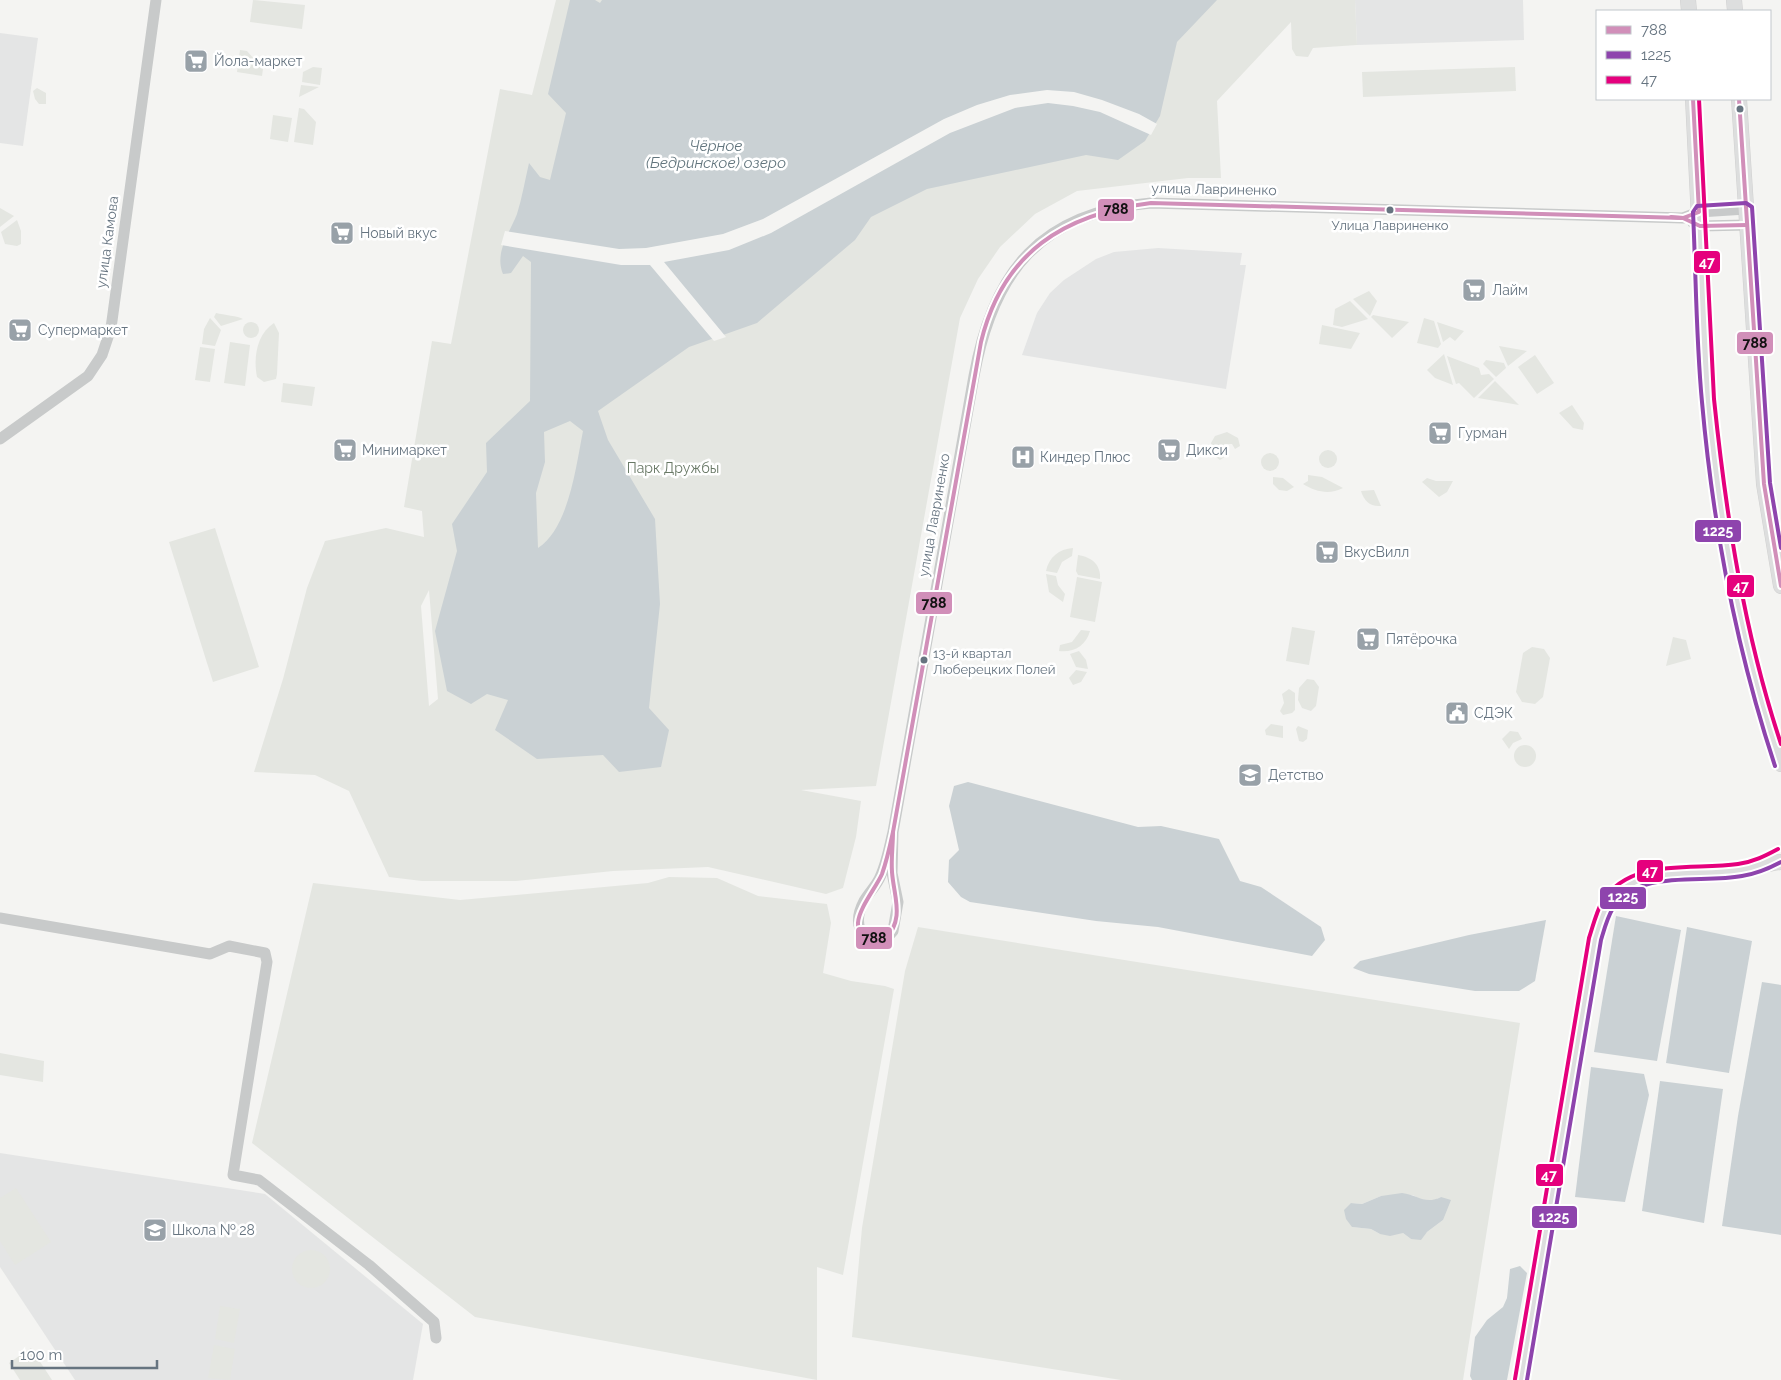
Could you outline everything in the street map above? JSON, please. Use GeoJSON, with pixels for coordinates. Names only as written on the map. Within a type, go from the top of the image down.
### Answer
{"type":"FeatureCollection","features":[{"type":"Feature","properties":{"kind":"main road"},"geometry":{"type":"LineString","coordinates":[[1693,100],[1708,399],[1716,468],[1740,622],[1764,713],[1781,764]]}},
{"type":"Feature","properties":{"kind":"main road"},"geometry":{"type":"LineString","coordinates":[[1740,100],[1764,484],[1781,586]]}},
{"type":"Feature","properties":{"kind":"main road"},"geometry":{"type":"LineString","coordinates":[[1521,1380],[1595,939],[1602,916],[1609,902],[1621,890],[1643,879],[1659,876],[1738,871],[1778,860]]}},
{"type":"Feature","properties":{"kind":"street","name":"улица Камова"},"geometry":{"type":"LineString","coordinates":[[0,440],[88,376],[102,355],[110,328],[156,0]]}},
{"type":"Feature","properties":{"kind":"street","name":"улица Лавриненко"},"geometry":{"type":"LineString","coordinates":[[894,832],[975,370],[987,321],[999,292],[1014,270],[1028,253],[1048,236],[1079,219],[1104,210],[1167,202],[1699,219]]}},
{"type":"Feature","properties":{"kind":"street"},"geometry":{"type":"LineString","coordinates":[[1699,219],[1746,209]]}},
{"type":"Feature","properties":{"kind":"street"},"geometry":{"type":"LineString","coordinates":[[1699,219],[1747,225]]}},
{"type":"Feature","properties":{"kind":"street"},"geometry":{"type":"LineString","coordinates":[[894,832],[892,873],[898,899],[893,931],[885,940],[866,938],[860,932],[858,925],[862,905],[878,881],[894,832]]}},
{"type":"Feature","properties":{"kind":"street"},"geometry":{"type":"LineString","coordinates":[[0,918],[210,954],[229,946],[265,953],[267,962],[233,1175],[259,1180],[369,1265],[434,1322],[436,1338]]}},
{"type":"Feature","properties":{"kind":"shaded area"},"geometry":{"type":"Polygon","coordinates":[[[1355,0],[1523,0],[1524,40],[1357,45],[1355,0]]]}},
{"type":"Feature","properties":{"kind":"shaded area"},"geometry":{"type":"Polygon","coordinates":[[[0,33],[38,38],[23,146],[0,143],[0,33]]]}},
{"type":"Feature","properties":{"kind":"shaded area"},"geometry":{"type":"Polygon","coordinates":[[[1158,248],[1242,253],[1240,265],[1246,265],[1226,389],[1022,355],[1037,313],[1050,293],[1064,280],[1096,259],[1114,252],[1158,248]]]}},
{"type":"Feature","properties":{"kind":"shaded area","name":"Школа № 28"},"geometry":{"type":"Polygon","coordinates":[[[0,1153],[265,1194],[423,1324],[413,1380],[75,1380],[0,1267],[0,1153]]]}},
{"type":"Feature","properties":{"kind":"green space"},"geometry":{"type":"Polygon","coordinates":[[[253,0],[305,5],[302,29],[250,22],[253,0]]]}},
{"type":"Feature","properties":{"kind":"green space","name":"Парк Дружбы"},"geometry":{"type":"Polygon","coordinates":[[[556,0],[1355,0],[1357,45],[1313,48],[1308,57],[1296,56],[1292,49],[1291,22],[1217,101],[1221,178],[1188,178],[1077,191],[1035,214],[1000,247],[978,279],[960,318],[876,786],[801,790],[861,801],[856,837],[843,888],[826,894],[708,867],[613,871],[516,881],[422,881],[389,877],[349,791],[315,775],[254,772],[283,679],[307,588],[325,541],[386,528],[424,537],[422,511],[404,507],[432,341],[451,344],[500,89],[532,95],[556,0]],[[429,590],[421,606],[429,706],[438,699],[429,590]]]}},
{"type":"Feature","properties":{"kind":"green space"},"geometry":{"type":"Polygon","coordinates":[[[240,50],[247,51],[263,69],[262,76],[237,72],[240,50]]]}},
{"type":"Feature","properties":{"kind":"green space"},"geometry":{"type":"Polygon","coordinates":[[[313,67],[322,68],[320,85],[302,82],[303,72],[313,67]]]}},
{"type":"Feature","properties":{"kind":"green space"},"geometry":{"type":"Polygon","coordinates":[[[1515,67],[1516,91],[1363,97],[1362,72],[1515,67]]]}},
{"type":"Feature","properties":{"kind":"green space"},"geometry":{"type":"Polygon","coordinates":[[[301,85],[319,87],[299,97],[301,85]]]}},
{"type":"Feature","properties":{"kind":"green space"},"geometry":{"type":"Polygon","coordinates":[[[37,88],[46,93],[46,104],[39,104],[35,99],[33,91],[37,88]]]}},
{"type":"Feature","properties":{"kind":"green space"},"geometry":{"type":"Polygon","coordinates":[[[299,108],[304,109],[316,122],[313,145],[294,142],[299,108]]]}},
{"type":"Feature","properties":{"kind":"green space"},"geometry":{"type":"Polygon","coordinates":[[[273,115],[292,118],[288,142],[270,139],[273,115]]]}},
{"type":"Feature","properties":{"kind":"green space"},"geometry":{"type":"Polygon","coordinates":[[[0,208],[14,216],[0,227],[0,208]]]}},
{"type":"Feature","properties":{"kind":"green space"},"geometry":{"type":"Polygon","coordinates":[[[17,220],[21,231],[21,244],[17,246],[5,244],[1,232],[17,220]]]}},
{"type":"Feature","properties":{"kind":"green space"},"geometry":{"type":"Polygon","coordinates":[[[1369,291],[1377,301],[1370,316],[1353,299],[1369,291]]]}},
{"type":"Feature","properties":{"kind":"green space"},"geometry":{"type":"Polygon","coordinates":[[[1350,301],[1368,319],[1342,327],[1333,325],[1335,309],[1350,301]]]}},
{"type":"Feature","properties":{"kind":"green space"},"geometry":{"type":"Polygon","coordinates":[[[216,313],[243,319],[221,326],[214,317],[216,313]]]}},
{"type":"Feature","properties":{"kind":"green space"},"geometry":{"type":"Polygon","coordinates":[[[1373,315],[1409,322],[1392,338],[1371,317],[1373,315]]]}},
{"type":"Feature","properties":{"kind":"green space"},"geometry":{"type":"Polygon","coordinates":[[[210,318],[221,330],[215,346],[202,344],[204,329],[210,318]]]}},
{"type":"Feature","properties":{"kind":"green space"},"geometry":{"type":"Polygon","coordinates":[[[1424,318],[1434,321],[1441,344],[1438,348],[1417,343],[1424,318]]]}},
{"type":"Feature","properties":{"kind":"green space"},"geometry":{"type":"Polygon","coordinates":[[[251,322],[259,330],[251,338],[243,330],[251,322]]]}},
{"type":"Feature","properties":{"kind":"green space"},"geometry":{"type":"Polygon","coordinates":[[[1437,322],[1464,331],[1455,341],[1450,337],[1443,342],[1437,322]]]}},
{"type":"Feature","properties":{"kind":"green space"},"geometry":{"type":"Polygon","coordinates":[[[274,323],[279,333],[277,374],[276,379],[264,382],[257,377],[256,354],[264,333],[274,323]]]}},
{"type":"Feature","properties":{"kind":"green space"},"geometry":{"type":"Polygon","coordinates":[[[1322,325],[1360,333],[1351,349],[1319,344],[1322,325]]]}},
{"type":"Feature","properties":{"kind":"green space"},"geometry":{"type":"Polygon","coordinates":[[[230,342],[250,345],[245,386],[224,383],[230,342]]]}},
{"type":"Feature","properties":{"kind":"green space"},"geometry":{"type":"Polygon","coordinates":[[[1499,346],[1527,351],[1508,366],[1499,346]]]}},
{"type":"Feature","properties":{"kind":"green space"},"geometry":{"type":"Polygon","coordinates":[[[200,347],[215,349],[210,382],[195,380],[200,347]]]}},
{"type":"Feature","properties":{"kind":"green space"},"geometry":{"type":"Polygon","coordinates":[[[1444,354],[1453,385],[1435,378],[1427,370],[1444,354]]]}},
{"type":"Feature","properties":{"kind":"green space"},"geometry":{"type":"Polygon","coordinates":[[[1535,355],[1554,383],[1537,394],[1518,367],[1535,355]]]}},
{"type":"Feature","properties":{"kind":"green space"},"geometry":{"type":"Polygon","coordinates":[[[1447,356],[1479,368],[1481,375],[1489,374],[1494,379],[1474,398],[1459,383],[1456,384],[1447,356]]]}},
{"type":"Feature","properties":{"kind":"green space"},"geometry":{"type":"Polygon","coordinates":[[[1486,360],[1504,363],[1506,368],[1496,377],[1483,364],[1486,360]]]}},
{"type":"Feature","properties":{"kind":"green space"},"geometry":{"type":"Polygon","coordinates":[[[1495,381],[1519,405],[1478,398],[1495,381]]]}},
{"type":"Feature","properties":{"kind":"green space"},"geometry":{"type":"Polygon","coordinates":[[[283,383],[315,387],[312,406],[281,402],[283,383]]]}},
{"type":"Feature","properties":{"kind":"green space"},"geometry":{"type":"Polygon","coordinates":[[[1572,405],[1584,423],[1583,430],[1573,428],[1559,413],[1572,405]]]}},
{"type":"Feature","properties":{"kind":"green space"},"geometry":{"type":"Polygon","coordinates":[[[1227,432],[1238,438],[1240,446],[1235,449],[1232,444],[1224,444],[1222,451],[1226,456],[1220,460],[1213,455],[1211,443],[1215,436],[1227,432]]]}},
{"type":"Feature","properties":{"kind":"green space"},"geometry":{"type":"Polygon","coordinates":[[[1328,450],[1334,453],[1337,459],[1334,465],[1328,468],[1322,465],[1319,459],[1322,453],[1328,450]]]}},
{"type":"Feature","properties":{"kind":"green space"},"geometry":{"type":"Polygon","coordinates":[[[1266,453],[1274,453],[1279,458],[1277,469],[1266,471],[1261,466],[1261,458],[1266,453]]]}},
{"type":"Feature","properties":{"kind":"green space"},"geometry":{"type":"Polygon","coordinates":[[[1308,475],[1322,477],[1343,488],[1328,492],[1313,489],[1303,484],[1308,481],[1308,475]]]}},
{"type":"Feature","properties":{"kind":"green space"},"geometry":{"type":"Polygon","coordinates":[[[1273,477],[1283,478],[1294,487],[1287,491],[1279,490],[1273,484],[1273,477]]]}},
{"type":"Feature","properties":{"kind":"green space"},"geometry":{"type":"Polygon","coordinates":[[[1427,478],[1436,481],[1453,481],[1447,492],[1439,497],[1422,482],[1427,478]]]}},
{"type":"Feature","properties":{"kind":"green space"},"geometry":{"type":"Polygon","coordinates":[[[1374,490],[1381,506],[1368,503],[1361,491],[1374,490]]]}},
{"type":"Feature","properties":{"kind":"green space"},"geometry":{"type":"Polygon","coordinates":[[[215,528],[259,667],[213,682],[169,542],[215,528]]]}},
{"type":"Feature","properties":{"kind":"green space"},"geometry":{"type":"Polygon","coordinates":[[[1073,548],[1072,556],[1062,562],[1057,573],[1046,571],[1047,566],[1055,555],[1063,550],[1073,548]]]}},
{"type":"Feature","properties":{"kind":"green space"},"geometry":{"type":"Polygon","coordinates":[[[1078,555],[1095,562],[1099,570],[1100,579],[1078,575],[1076,571],[1078,555]]]}},
{"type":"Feature","properties":{"kind":"green space"},"geometry":{"type":"Polygon","coordinates":[[[1046,574],[1056,576],[1058,585],[1065,594],[1063,602],[1049,592],[1046,574]]]}},
{"type":"Feature","properties":{"kind":"green space"},"geometry":{"type":"Polygon","coordinates":[[[1077,577],[1102,582],[1095,622],[1070,617],[1077,577]]]}},
{"type":"Feature","properties":{"kind":"green space"},"geometry":{"type":"Polygon","coordinates":[[[1292,627],[1315,631],[1309,665],[1286,661],[1292,627]]]}},
{"type":"Feature","properties":{"kind":"green space"},"geometry":{"type":"Polygon","coordinates":[[[1081,630],[1090,631],[1082,644],[1074,650],[1059,651],[1060,645],[1072,642],[1081,630]]]}},
{"type":"Feature","properties":{"kind":"green space"},"geometry":{"type":"Polygon","coordinates":[[[1673,637],[1686,640],[1691,659],[1666,666],[1673,637]]]}},
{"type":"Feature","properties":{"kind":"green space"},"geometry":{"type":"Polygon","coordinates":[[[1532,647],[1544,649],[1550,658],[1543,697],[1535,704],[1522,702],[1516,692],[1523,653],[1532,647]]]}},
{"type":"Feature","properties":{"kind":"green space"},"geometry":{"type":"Polygon","coordinates":[[[1079,651],[1086,660],[1088,669],[1076,667],[1070,654],[1079,651]]]}},
{"type":"Feature","properties":{"kind":"green space"},"geometry":{"type":"Polygon","coordinates":[[[1076,670],[1087,672],[1081,682],[1073,685],[1069,678],[1076,670]]]}},
{"type":"Feature","properties":{"kind":"green space"},"geometry":{"type":"Polygon","coordinates":[[[1307,679],[1314,680],[1319,687],[1316,706],[1311,711],[1302,708],[1298,700],[1299,688],[1307,679]]]}},
{"type":"Feature","properties":{"kind":"green space"},"geometry":{"type":"Polygon","coordinates":[[[1289,689],[1295,693],[1295,710],[1292,713],[1283,715],[1280,711],[1284,703],[1282,694],[1289,689]]]}},
{"type":"Feature","properties":{"kind":"green space"},"geometry":{"type":"Polygon","coordinates":[[[1271,724],[1283,726],[1283,738],[1266,735],[1265,730],[1271,724]]]}},
{"type":"Feature","properties":{"kind":"green space"},"geometry":{"type":"Polygon","coordinates":[[[1298,726],[1308,730],[1307,739],[1303,742],[1299,741],[1296,729],[1298,726]]]}},
{"type":"Feature","properties":{"kind":"green space"},"geometry":{"type":"Polygon","coordinates":[[[1510,731],[1518,732],[1522,739],[1513,743],[1509,749],[1502,739],[1510,731]]]}},
{"type":"Feature","properties":{"kind":"green space"},"geometry":{"type":"Polygon","coordinates":[[[1525,745],[1533,748],[1536,756],[1533,764],[1525,767],[1517,764],[1514,756],[1517,748],[1525,745]]]}},
{"type":"Feature","properties":{"kind":"green space"},"geometry":{"type":"Polygon","coordinates":[[[669,877],[717,878],[758,896],[827,904],[831,923],[823,973],[851,981],[894,989],[843,1275],[817,1267],[817,1380],[475,1317],[252,1143],[313,883],[460,900],[648,883],[669,877]]]}},
{"type":"Feature","properties":{"kind":"green space"},"geometry":{"type":"Polygon","coordinates":[[[918,927],[1520,1023],[1463,1380],[1121,1380],[852,1337],[862,1228],[905,971],[918,927]],[[1413,1195],[1381,1196],[1362,1204],[1351,1203],[1352,1227],[1371,1229],[1380,1234],[1403,1233],[1411,1239],[1427,1232],[1443,1220],[1441,1197],[1430,1201],[1413,1195]]]}},
{"type":"Feature","properties":{"kind":"green space"},"geometry":{"type":"Polygon","coordinates":[[[0,1053],[44,1061],[43,1082],[0,1075],[0,1053]]]}},
{"type":"Feature","properties":{"kind":"green space"},"geometry":{"type":"Polygon","coordinates":[[[16,1188],[51,1242],[15,1265],[0,1241],[0,1198],[16,1188]]]}},
{"type":"Feature","properties":{"kind":"green space"},"geometry":{"type":"Polygon","coordinates":[[[311,1250],[324,1256],[330,1269],[324,1282],[311,1288],[298,1282],[292,1269],[298,1256],[311,1250]]]}},
{"type":"Feature","properties":{"kind":"green space"},"geometry":{"type":"Polygon","coordinates":[[[220,1306],[240,1309],[234,1343],[215,1339],[220,1306]]]}},
{"type":"Feature","properties":{"kind":"green space"},"geometry":{"type":"Polygon","coordinates":[[[214,1345],[235,1349],[230,1380],[208,1378],[214,1345]]]}},
{"type":"Feature","properties":{"kind":"green space"},"geometry":{"type":"Polygon","coordinates":[[[31,1348],[52,1380],[20,1380],[9,1363],[31,1348]]]}},
{"type":"Feature","properties":{"kind":"water","name":"Чёрное (Бедринское) озеро"},"geometry":{"type":"Polygon","coordinates":[[[570,0],[595,0],[600,3],[602,0],[1217,0],[1177,42],[1160,116],[1145,141],[1118,160],[1086,155],[927,189],[871,217],[855,240],[757,323],[689,347],[598,411],[608,440],[655,519],[660,604],[649,708],[669,730],[661,767],[619,772],[603,755],[537,759],[495,730],[508,700],[487,694],[471,704],[447,691],[435,631],[457,551],[452,524],[487,472],[486,443],[530,401],[531,262],[523,256],[511,273],[503,274],[500,258],[504,243],[517,214],[529,163],[540,177],[550,180],[566,113],[548,94],[570,0]],[[570,421],[544,432],[545,462],[536,493],[538,548],[549,539],[564,511],[570,495],[583,431],[570,421]]]}},
{"type":"Feature","properties":{"kind":"water"},"geometry":{"type":"Polygon","coordinates":[[[968,782],[1138,827],[1161,826],[1219,839],[1240,881],[1261,887],[1321,927],[1325,940],[1312,956],[1158,927],[1096,921],[970,902],[961,897],[948,882],[949,860],[959,850],[949,806],[954,786],[968,782]]]}},
{"type":"Feature","properties":{"kind":"water"},"geometry":{"type":"Polygon","coordinates":[[[1616,916],[1681,930],[1657,1061],[1594,1052],[1616,916]]]}},
{"type":"Feature","properties":{"kind":"water"},"geometry":{"type":"Polygon","coordinates":[[[1546,920],[1535,981],[1519,991],[1475,991],[1369,974],[1353,968],[1360,961],[1469,935],[1546,920]]]}},
{"type":"Feature","properties":{"kind":"water"},"geometry":{"type":"Polygon","coordinates":[[[1687,927],[1752,941],[1729,1073],[1666,1063],[1687,927]]]}},
{"type":"Feature","properties":{"kind":"water"},"geometry":{"type":"Polygon","coordinates":[[[1762,982],[1781,985],[1781,1235],[1722,1226],[1738,1116],[1762,982]]]}},
{"type":"Feature","properties":{"kind":"water"},"geometry":{"type":"Polygon","coordinates":[[[1591,1067],[1644,1074],[1649,1095],[1625,1202],[1575,1197],[1591,1067]]]}},
{"type":"Feature","properties":{"kind":"water"},"geometry":{"type":"Polygon","coordinates":[[[1660,1081],[1723,1089],[1704,1223],[1642,1211],[1660,1081]]]}},
{"type":"Feature","properties":{"kind":"water"},"geometry":{"type":"Polygon","coordinates":[[[1402,1193],[1426,1200],[1441,1197],[1451,1200],[1443,1220],[1427,1232],[1421,1240],[1411,1239],[1403,1233],[1390,1236],[1380,1234],[1371,1229],[1352,1227],[1346,1219],[1344,1210],[1351,1203],[1362,1204],[1381,1196],[1402,1193]]]}},
{"type":"Feature","properties":{"kind":"water"},"geometry":{"type":"Polygon","coordinates":[[[1520,1266],[1527,1273],[1507,1380],[1472,1380],[1470,1376],[1475,1337],[1487,1320],[1503,1307],[1507,1298],[1510,1269],[1520,1266]]]}},
{"type":"Feature","properties":{"kind":"pier"},"geometry":{"type":"Polygon","coordinates":[[[1047,90],[1074,92],[1102,100],[1139,114],[1157,124],[1151,135],[1100,112],[1073,106],[1048,103],[1015,108],[950,133],[771,233],[729,250],[664,262],[726,337],[714,341],[650,265],[621,265],[501,245],[505,231],[619,249],[646,248],[723,234],[763,219],[944,119],[977,105],[1010,95],[1047,90]]]}},
{"type":"Feature","properties":{"kind":"transit line","name":"788"},"geometry":{"type":"LineString","coordinates":[[893,832],[981,342],[991,311],[1005,284],[1022,261],[1042,243],[1065,228],[1120,208],[1151,203],[1683,218],[1699,212],[1693,100]]}},
{"type":"Feature","properties":{"kind":"transit line","name":"47"},"geometry":{"type":"LineString","coordinates":[[1699,100],[1714,399],[1724,486],[1747,617],[1768,702],[1781,744]]}},
{"type":"Feature","properties":{"kind":"transit line","name":"788"},"geometry":{"type":"LineString","coordinates":[[1739,100],[1764,484],[1781,586]]}},
{"type":"Feature","properties":{"kind":"transit line","name":"1225"},"geometry":{"type":"LineString","coordinates":[[1775,766],[1761,722],[1738,632],[1728,586],[1713,495],[1698,355],[1693,212],[1697,206],[1746,203],[1752,207],[1770,483],[1781,548]]}},
{"type":"Feature","properties":{"kind":"transit line","name":"788"},"geometry":{"type":"LineString","coordinates":[[1671,217],[1683,218],[1700,226],[1747,225]]}},
{"type":"Feature","properties":{"kind":"transit line","name":"788"},"geometry":{"type":"LineString","coordinates":[[893,832],[892,872],[897,916],[895,924],[885,940],[869,938],[860,932],[858,924],[860,914],[882,874],[893,832]]}},
{"type":"Feature","properties":{"kind":"transit line","name":"47"},"geometry":{"type":"LineString","coordinates":[[1515,1379],[1589,938],[1600,906],[1614,887],[1629,878],[1646,872],[1664,868],[1721,866],[1743,863],[1778,849]]}},
{"type":"Feature","properties":{"kind":"transit line","name":"1225"},"geometry":{"type":"LineString","coordinates":[[1527,1380],[1601,940],[1611,912],[1625,895],[1639,887],[1655,882],[1742,876],[1762,871],[1781,862]]}},
{"type":"Feature","properties":{"kind":"place","name":"Йола-маркет"},"geometry":{"type":"Point","coordinates":[196,61]}},
{"type":"Feature","properties":{"kind":"place","name":"Улица Лавриненко"},"geometry":{"type":"Point","coordinates":[1390,210]}},
{"type":"Feature","properties":{"kind":"place","name":"Новый вкус"},"geometry":{"type":"Point","coordinates":[342,233]}},
{"type":"Feature","properties":{"kind":"place","name":"Лайм"},"geometry":{"type":"Point","coordinates":[1474,290]}},
{"type":"Feature","properties":{"kind":"place","name":"Супермаркет"},"geometry":{"type":"Point","coordinates":[20,330]}},
{"type":"Feature","properties":{"kind":"place","name":"Гурман"},"geometry":{"type":"Point","coordinates":[1440,433]}},
{"type":"Feature","properties":{"kind":"place","name":"Минимаркет"},"geometry":{"type":"Point","coordinates":[345,450]}},
{"type":"Feature","properties":{"kind":"place","name":"Дикси"},"geometry":{"type":"Point","coordinates":[1169,450]}},
{"type":"Feature","properties":{"kind":"place","name":"Киндер Плюс"},"geometry":{"type":"Point","coordinates":[1023,457]}},
{"type":"Feature","properties":{"kind":"place","name":"ВкусВилл"},"geometry":{"type":"Point","coordinates":[1327,552]}},
{"type":"Feature","properties":{"kind":"place","name":"Пятёрочка"},"geometry":{"type":"Point","coordinates":[1368,639]}},
{"type":"Feature","properties":{"kind":"place","name":"13-й квартал Люберецких Полей"},"geometry":{"type":"Point","coordinates":[924,660]}},
{"type":"Feature","properties":{"kind":"place","name":"СДЭК"},"geometry":{"type":"Point","coordinates":[1457,713]}},
{"type":"Feature","properties":{"kind":"place","name":"Детство"},"geometry":{"type":"Point","coordinates":[1250,775]}},
{"type":"Feature","properties":{"kind":"place","name":"Школа № 28"},"geometry":{"type":"Point","coordinates":[155,1230]}}]}
